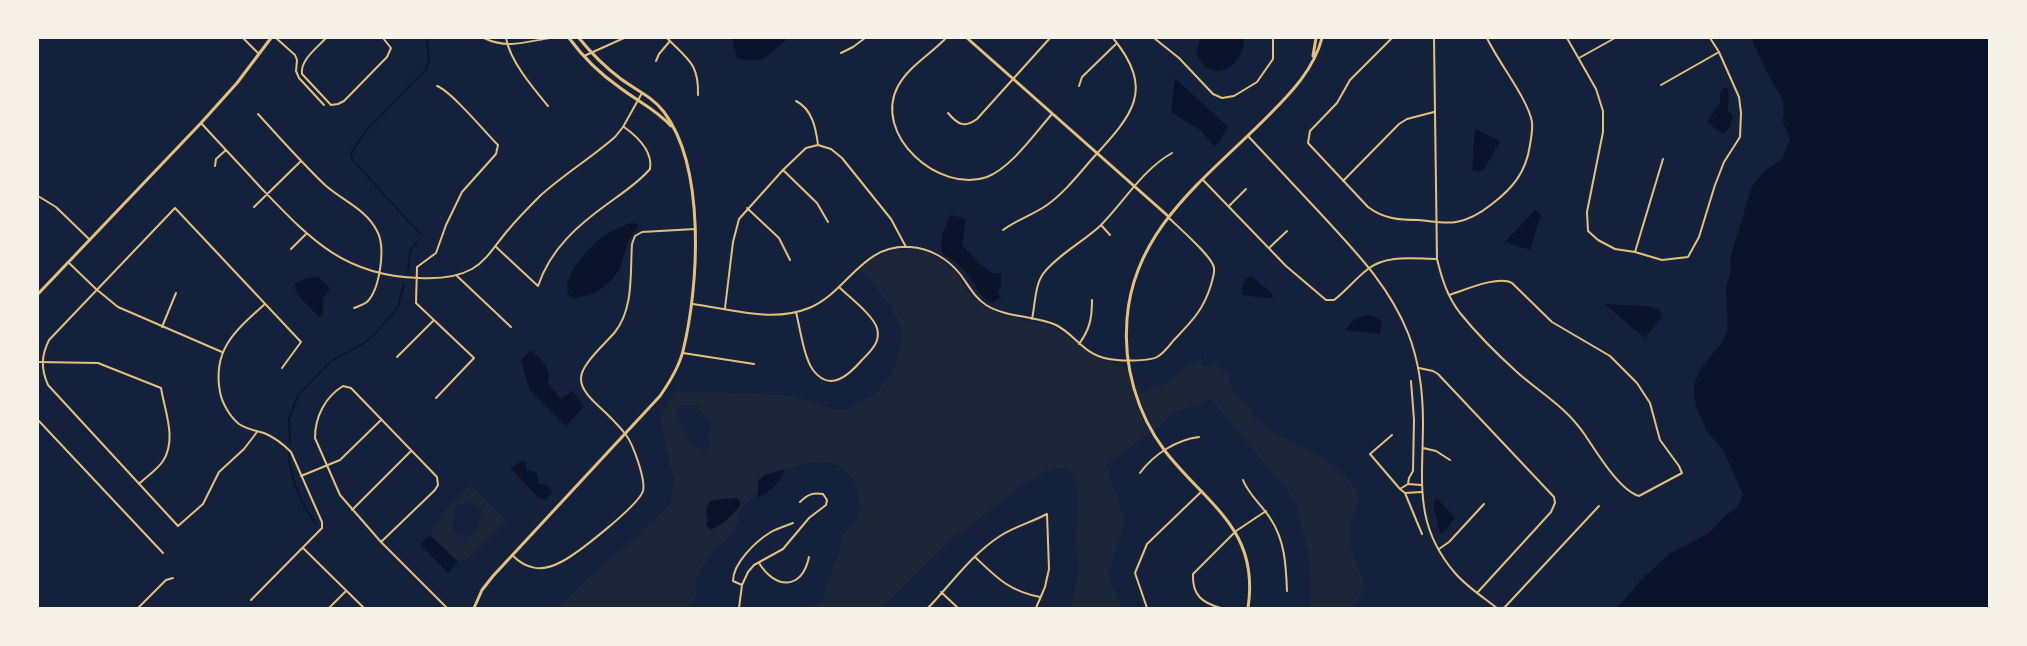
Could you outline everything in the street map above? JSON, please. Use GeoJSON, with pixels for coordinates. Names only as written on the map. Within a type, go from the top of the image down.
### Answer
{"type":"FeatureCollection","features":[{"type":"Feature","properties":{"kind":"street"},"geometry":{"type":"LineString","coordinates":[[243,38],[258,54]]}},
{"type":"Feature","properties":{"kind":"street"},"geometry":{"type":"LineString","coordinates":[[38,294],[201,123],[237,83],[270,38]]}},
{"type":"Feature","properties":{"kind":"street"},"geometry":{"type":"LineString","coordinates":[[276,38],[295,55],[299,78],[324,105]]}},
{"type":"Feature","properties":{"kind":"street"},"geometry":{"type":"LineString","coordinates":[[326,38],[303,64],[302,74],[329,103],[338,104],[344,101],[387,57],[391,48],[383,38]]}},
{"type":"Feature","properties":{"kind":"street"},"geometry":{"type":"LineString","coordinates":[[484,38],[507,45],[549,38]]}},
{"type":"Feature","properties":{"kind":"street"},"geometry":{"type":"LineString","coordinates":[[506,38],[507,45],[525,75],[548,106]]}},
{"type":"Feature","properties":{"kind":"street"},"geometry":{"type":"LineString","coordinates":[[569,38],[604,76],[660,114],[676,131]]}},
{"type":"Feature","properties":{"kind":"street"},"geometry":{"type":"LineString","coordinates":[[474,609],[486,585],[512,555],[660,396],[682,353],[693,304],[695,229],[692,190],[685,156],[676,131],[660,106],[609,70],[579,38]]}},
{"type":"Feature","properties":{"kind":"street"},"geometry":{"type":"LineString","coordinates":[[584,56],[624,38]]}},
{"type":"Feature","properties":{"kind":"street"},"geometry":{"type":"LineString","coordinates":[[667,38],[691,62],[697,73],[698,95]]}},
{"type":"Feature","properties":{"kind":"street"},"geometry":{"type":"LineString","coordinates":[[842,53],[865,38]]}},
{"type":"Feature","properties":{"kind":"street"},"geometry":{"type":"LineString","coordinates":[[946,38],[904,77],[893,101],[892,119],[901,141],[933,170],[969,180],[986,177],[1002,168],[1052,114]]}},
{"type":"Feature","properties":{"kind":"street"},"geometry":{"type":"LineString","coordinates":[[693,304],[774,315],[796,312],[822,302],[868,259],[885,250],[906,247],[925,250],[945,259],[959,273],[974,295],[990,307],[1001,312],[1059,326],[1091,352],[1119,360],[1150,359],[1161,354],[1200,312],[1210,288],[1214,271],[1213,263],[1168,216],[967,38]]}},
{"type":"Feature","properties":{"kind":"street"},"geometry":{"type":"LineString","coordinates":[[948,113],[958,123],[971,124],[1050,38]]}},
{"type":"Feature","properties":{"kind":"street"},"geometry":{"type":"LineString","coordinates":[[1003,230],[1033,215],[1054,200],[1128,116],[1135,100],[1136,81],[1126,54],[1113,38]]}},
{"type":"Feature","properties":{"kind":"street"},"geometry":{"type":"LineString","coordinates":[[1155,38],[1179,58],[1213,94],[1222,98],[1234,96],[1257,82],[1273,59],[1273,38]]}},
{"type":"Feature","properties":{"kind":"street"},"geometry":{"type":"LineString","coordinates":[[1313,58],[1316,38]]}},
{"type":"Feature","properties":{"kind":"street"},"geometry":{"type":"LineString","coordinates":[[1248,609],[1250,589],[1248,567],[1236,531],[1164,450],[1139,405],[1133,388],[1128,359],[1127,320],[1132,288],[1144,254],[1168,216],[1298,84],[1320,46],[1322,38]]}},
{"type":"Feature","properties":{"kind":"street"},"geometry":{"type":"LineString","coordinates":[[1392,38],[1350,80],[1337,103],[1310,131],[1308,143],[1377,214],[1396,220],[1437,222],[1456,222],[1485,210],[1512,188],[1522,174],[1529,154],[1532,121],[1525,104],[1487,38]]}},
{"type":"Feature","properties":{"kind":"street"},"geometry":{"type":"LineString","coordinates":[[1434,38],[1437,259],[1443,285],[1449,295],[1460,312],[1497,352],[1518,373],[1544,392],[1570,416],[1604,464],[1629,491],[1639,496],[1682,473],[1660,440],[1646,395],[1610,356],[1552,322],[1506,279],[1449,295]]}},
{"type":"Feature","properties":{"kind":"street"},"geometry":{"type":"LineString","coordinates":[[1567,38],[1596,89],[1603,111],[1603,132],[1587,212],[1588,231],[1608,246],[1662,260],[1688,257],[1699,237],[1724,162],[1740,137],[1739,97],[1719,52],[1710,38]]}},
{"type":"Feature","properties":{"kind":"street"},"geometry":{"type":"LineString","coordinates":[[1579,58],[1615,38]]}},
{"type":"Feature","properties":{"kind":"street"},"geometry":{"type":"LineString","coordinates":[[656,61],[670,41]]}},
{"type":"Feature","properties":{"kind":"street"},"geometry":{"type":"LineString","coordinates":[[1079,86],[1082,77],[1117,43]]}},
{"type":"Feature","properties":{"kind":"street"},"geometry":{"type":"LineString","coordinates":[[1661,85],[1719,52]]}},
{"type":"Feature","properties":{"kind":"street"},"geometry":{"type":"LineString","coordinates":[[436,398],[474,358],[416,303],[416,278],[419,265],[437,251],[462,192],[496,154],[498,148],[498,145],[457,103],[437,86]]}},
{"type":"Feature","properties":{"kind":"street"},"geometry":{"type":"LineString","coordinates":[[201,123],[306,234],[347,262],[379,273],[440,279],[457,276],[473,269],[483,261],[539,197],[615,137],[642,93]]}},
{"type":"Feature","properties":{"kind":"street"},"geometry":{"type":"LineString","coordinates":[[796,101],[804,105],[813,120],[818,145]]}},
{"type":"Feature","properties":{"kind":"street"},"geometry":{"type":"LineString","coordinates":[[1343,181],[1399,124],[1407,119],[1434,112]]}},
{"type":"Feature","properties":{"kind":"street"},"geometry":{"type":"LineString","coordinates":[[258,114],[326,186],[350,202],[371,221],[381,241],[379,273],[371,297],[365,304],[354,308]]}},
{"type":"Feature","properties":{"kind":"street"},"geometry":{"type":"LineString","coordinates":[[495,246],[538,286],[554,252],[576,229],[640,180],[650,169],[650,155],[642,143],[623,127]]}},
{"type":"Feature","properties":{"kind":"street"},"geometry":{"type":"LineString","coordinates":[[1248,136],[1370,267],[1402,319],[1419,368],[1423,448],[1421,492],[1427,520],[1439,549],[1455,572],[1497,609]]}},
{"type":"Feature","properties":{"kind":"street"},"geometry":{"type":"LineString","coordinates":[[724,308],[737,223],[747,208],[806,148],[818,145],[831,149],[842,158],[891,219],[906,247]]}},
{"type":"Feature","properties":{"kind":"street"},"geometry":{"type":"LineString","coordinates":[[214,166],[216,159],[226,150]]}},
{"type":"Feature","properties":{"kind":"street"},"geometry":{"type":"LineString","coordinates":[[1032,319],[1038,286],[1042,275],[1051,264],[1101,225],[1159,160],[1172,153]]}},
{"type":"Feature","properties":{"kind":"street"},"geometry":{"type":"LineString","coordinates":[[1635,252],[1663,159]]}},
{"type":"Feature","properties":{"kind":"street"},"geometry":{"type":"LineString","coordinates":[[254,207],[301,161]]}},
{"type":"Feature","properties":{"kind":"street"},"geometry":{"type":"LineString","coordinates":[[783,170],[817,203],[828,222]]}},
{"type":"Feature","properties":{"kind":"street"},"geometry":{"type":"LineString","coordinates":[[1203,180],[1299,279],[1326,300],[1334,300],[1338,297],[1370,267],[1392,259],[1437,259]]}},
{"type":"Feature","properties":{"kind":"street"},"geometry":{"type":"LineString","coordinates":[[1229,206],[1246,189]]}},
{"type":"Feature","properties":{"kind":"street"},"geometry":{"type":"LineString","coordinates":[[38,196],[56,207],[90,240]]}},
{"type":"Feature","properties":{"kind":"street"},"geometry":{"type":"LineString","coordinates":[[257,432],[244,449],[219,472],[203,504],[178,526],[48,385],[42,373],[43,351],[49,340],[96,289],[175,208],[301,342],[282,368]]}},
{"type":"Feature","properties":{"kind":"street"},"geometry":{"type":"LineString","coordinates":[[747,208],[779,238],[790,260]]}},
{"type":"Feature","properties":{"kind":"street"},"geometry":{"type":"LineString","coordinates":[[1101,225],[1110,235]]}},
{"type":"Feature","properties":{"kind":"street"},"geometry":{"type":"LineString","coordinates":[[512,555],[522,564],[534,568],[543,569],[554,566],[572,556],[636,502],[643,490],[644,482],[626,434],[585,391],[581,375],[617,329],[628,307],[632,244],[635,236],[642,232],[695,229]]}},
{"type":"Feature","properties":{"kind":"street"},"geometry":{"type":"LineString","coordinates":[[1269,248],[1287,231]]}},
{"type":"Feature","properties":{"kind":"street"},"geometry":{"type":"LineString","coordinates":[[291,249],[306,234]]}},
{"type":"Feature","properties":{"kind":"street"},"geometry":{"type":"LineString","coordinates":[[68,262],[109,301],[126,312],[222,352]]}},
{"type":"Feature","properties":{"kind":"street"},"geometry":{"type":"LineString","coordinates":[[457,276],[511,327]]}},
{"type":"Feature","properties":{"kind":"street"},"geometry":{"type":"LineString","coordinates":[[796,312],[811,368],[822,378],[830,381],[846,377],[873,349],[878,331],[872,319],[839,287]]}},
{"type":"Feature","properties":{"kind":"street"},"geometry":{"type":"LineString","coordinates":[[162,327],[176,293]]}},
{"type":"Feature","properties":{"kind":"street"},"geometry":{"type":"LineString","coordinates":[[1079,344],[1090,326],[1092,300]]}},
{"type":"Feature","properties":{"kind":"street"},"geometry":{"type":"LineString","coordinates":[[252,600],[322,528],[322,522],[291,452],[282,443],[264,433],[239,424],[221,398],[218,372],[222,352],[236,330],[265,304]]}},
{"type":"Feature","properties":{"kind":"street"},"geometry":{"type":"LineString","coordinates":[[397,357],[434,320]]}},
{"type":"Feature","properties":{"kind":"street"},"geometry":{"type":"LineString","coordinates":[[682,353],[754,364]]}},
{"type":"Feature","properties":{"kind":"street"},"geometry":{"type":"LineString","coordinates":[[38,362],[98,363],[161,388],[170,435],[169,445],[162,462],[139,484]]}},
{"type":"Feature","properties":{"kind":"street"},"geometry":{"type":"LineString","coordinates":[[1419,368],[1438,374],[1554,497],[1555,503],[1551,512],[1477,593]]}},
{"type":"Feature","properties":{"kind":"street"},"geometry":{"type":"LineString","coordinates":[[1408,484],[1408,478],[1413,471],[1414,413],[1411,381]]}},
{"type":"Feature","properties":{"kind":"street"},"geometry":{"type":"LineString","coordinates":[[381,542],[435,490],[438,485],[437,477],[351,388],[343,386],[326,402],[315,430],[315,438],[340,495],[381,542],[447,609]]}},
{"type":"Feature","properties":{"kind":"street"},"geometry":{"type":"LineString","coordinates":[[38,420],[163,553]]}},
{"type":"Feature","properties":{"kind":"street"},"geometry":{"type":"LineString","coordinates":[[301,476],[340,460],[381,420]]}},
{"type":"Feature","properties":{"kind":"street"},"geometry":{"type":"LineString","coordinates":[[1392,435],[1370,454],[1405,493],[1422,534]]}},
{"type":"Feature","properties":{"kind":"street"},"geometry":{"type":"LineString","coordinates":[[1140,473],[1147,463],[1164,450],[1191,438],[1199,437]]}},
{"type":"Feature","properties":{"kind":"street"},"geometry":{"type":"LineString","coordinates":[[1423,448],[1436,451],[1449,460]]}},
{"type":"Feature","properties":{"kind":"street"},"geometry":{"type":"LineString","coordinates":[[352,510],[411,451]]}},
{"type":"Feature","properties":{"kind":"street"},"geometry":{"type":"LineString","coordinates":[[1243,480],[1276,528],[1282,546],[1287,591]]}},
{"type":"Feature","properties":{"kind":"street"},"geometry":{"type":"LineString","coordinates":[[1400,489],[1408,484],[1421,485]]}},
{"type":"Feature","properties":{"kind":"street"},"geometry":{"type":"LineString","coordinates":[[1148,609],[1135,573],[1147,544],[1202,491]]}},
{"type":"Feature","properties":{"kind":"street"},"geometry":{"type":"LineString","coordinates":[[739,609],[742,585],[748,572],[754,565],[783,549],[809,518],[826,505],[827,500],[823,494],[815,492],[800,502]]}},
{"type":"Feature","properties":{"kind":"street"},"geometry":{"type":"LineString","coordinates":[[1405,493],[1421,492]]}},
{"type":"Feature","properties":{"kind":"street"},"geometry":{"type":"LineString","coordinates":[[1439,549],[1449,542],[1484,504]]}},
{"type":"Feature","properties":{"kind":"street"},"geometry":{"type":"LineString","coordinates":[[1504,609],[1599,507]]}},
{"type":"Feature","properties":{"kind":"street"},"geometry":{"type":"LineString","coordinates":[[1221,609],[1201,600],[1193,574],[1236,531],[1266,511]]}},
{"type":"Feature","properties":{"kind":"street"},"geometry":{"type":"LineString","coordinates":[[928,609],[956,574],[1003,534],[1047,514],[1049,569],[1045,588],[1036,609]]}},
{"type":"Feature","properties":{"kind":"street"},"geometry":{"type":"LineString","coordinates":[[742,585],[734,581],[733,577],[742,559],[771,532],[794,523]]}},
{"type":"Feature","properties":{"kind":"street"},"geometry":{"type":"LineString","coordinates":[[303,548],[364,609]]}},
{"type":"Feature","properties":{"kind":"street"},"geometry":{"type":"LineString","coordinates":[[759,563],[764,572],[773,579],[788,583],[798,580],[805,574],[809,557]]}},
{"type":"Feature","properties":{"kind":"street"},"geometry":{"type":"LineString","coordinates":[[975,557],[1006,586],[1041,597]]}},
{"type":"Feature","properties":{"kind":"street"},"geometry":{"type":"LineString","coordinates":[[138,609],[166,580],[173,578]]}},
{"type":"Feature","properties":{"kind":"street"},"geometry":{"type":"LineString","coordinates":[[329,609],[346,591]]}},
{"type":"Feature","properties":{"kind":"street"},"geometry":{"type":"LineString","coordinates":[[941,592],[958,609]]}},
{"type":"Feature","properties":{"kind":"shaded area"},"geometry":{"type":"Polygon","coordinates":[[[732,38],[788,38],[766,57],[754,61],[737,58],[732,38]]]}},
{"type":"Feature","properties":{"kind":"shaded area"},"geometry":{"type":"Polygon","coordinates":[[[1201,38],[1244,38],[1243,49],[1233,65],[1225,70],[1209,69],[1196,53],[1201,38]]]}},
{"type":"Feature","properties":{"kind":"shaded area"},"geometry":{"type":"Polygon","coordinates":[[[1751,38],[1989,38],[1989,608],[1617,608],[1641,580],[1669,554],[1709,533],[1727,514],[1738,507],[1743,494],[1723,450],[1706,430],[1696,406],[1694,385],[1699,371],[1723,341],[1728,329],[1726,288],[1731,269],[1730,258],[1752,186],[1765,171],[1782,159],[1790,139],[1783,122],[1784,105],[1751,38]]]}},
{"type":"Feature","properties":{"kind":"shaded area"},"geometry":{"type":"Polygon","coordinates":[[[1175,78],[1228,127],[1219,143],[1214,146],[1200,130],[1171,112],[1175,78]]]}},
{"type":"Feature","properties":{"kind":"shaded area"},"geometry":{"type":"Polygon","coordinates":[[[1723,88],[1728,88],[1727,110],[1733,116],[1730,127],[1723,134],[1707,122],[1720,103],[1720,93],[1723,88]]]}},
{"type":"Feature","properties":{"kind":"shaded area"},"geometry":{"type":"Polygon","coordinates":[[[1475,129],[1500,141],[1485,168],[1480,172],[1472,170],[1475,129]]]}},
{"type":"Feature","properties":{"kind":"shaded area"},"geometry":{"type":"Polygon","coordinates":[[[1535,210],[1541,215],[1530,250],[1505,242],[1535,210]]]}},
{"type":"Feature","properties":{"kind":"shaded area"},"geometry":{"type":"Polygon","coordinates":[[[951,215],[966,219],[962,245],[992,273],[1001,273],[1001,287],[998,293],[1001,298],[992,303],[981,294],[956,262],[943,254],[941,239],[951,215]]]}},
{"type":"Feature","properties":{"kind":"shaded area"},"geometry":{"type":"Polygon","coordinates":[[[634,223],[638,224],[638,228],[628,242],[619,270],[614,277],[595,293],[574,299],[567,287],[572,272],[583,256],[606,234],[634,223]]]}},
{"type":"Feature","properties":{"kind":"shaded area"},"geometry":{"type":"Polygon","coordinates":[[[901,249],[918,250],[937,258],[957,274],[972,297],[988,309],[1054,327],[1090,354],[1127,368],[1137,406],[1150,433],[1106,465],[1125,521],[1108,575],[1122,608],[1071,608],[1079,571],[1076,549],[1078,497],[1075,479],[1067,468],[1051,469],[1017,489],[948,543],[882,608],[810,608],[822,601],[844,534],[860,514],[854,481],[846,470],[823,463],[795,467],[758,480],[758,489],[739,513],[735,531],[709,555],[695,579],[698,593],[689,608],[556,608],[671,504],[674,482],[660,417],[676,391],[786,395],[840,409],[854,406],[879,389],[896,364],[901,334],[898,320],[890,306],[858,270],[878,256],[901,249]],[[681,405],[675,414],[689,441],[696,448],[706,450],[711,443],[708,439],[711,424],[696,405],[681,405]],[[737,498],[713,500],[706,525],[729,517],[740,506],[737,498]]]}},
{"type":"Feature","properties":{"kind":"shaded area"},"geometry":{"type":"Polygon","coordinates":[[[1251,276],[1273,294],[1273,297],[1243,295],[1243,283],[1251,276]]]}},
{"type":"Feature","properties":{"kind":"shaded area"},"geometry":{"type":"Polygon","coordinates":[[[318,277],[330,288],[323,299],[323,314],[319,317],[297,294],[294,284],[307,278],[318,277]]]}},
{"type":"Feature","properties":{"kind":"shaded area"},"geometry":{"type":"Polygon","coordinates":[[[1602,302],[1659,309],[1662,316],[1645,338],[1602,302]]]}},
{"type":"Feature","properties":{"kind":"shaded area"},"geometry":{"type":"Polygon","coordinates":[[[1368,315],[1382,322],[1380,334],[1345,330],[1356,318],[1368,315]]]}},
{"type":"Feature","properties":{"kind":"shaded area"},"geometry":{"type":"Polygon","coordinates":[[[531,350],[545,364],[548,383],[561,399],[572,391],[584,406],[566,426],[529,389],[521,360],[531,350]]]}},
{"type":"Feature","properties":{"kind":"shaded area"},"geometry":{"type":"Polygon","coordinates":[[[1201,355],[1204,367],[1215,365],[1227,371],[1234,393],[1246,403],[1258,420],[1284,438],[1328,462],[1352,483],[1360,498],[1350,525],[1350,545],[1366,589],[1352,608],[1310,608],[1308,551],[1296,504],[1211,399],[1181,410],[1154,430],[1142,404],[1133,375],[1142,393],[1169,382],[1201,355]]]}},
{"type":"Feature","properties":{"kind":"shaded area"},"geometry":{"type":"Polygon","coordinates":[[[522,460],[526,463],[526,470],[538,475],[538,483],[550,488],[552,493],[545,500],[540,499],[511,469],[522,460]]]}},
{"type":"Feature","properties":{"kind":"shaded area"},"geometry":{"type":"Polygon","coordinates":[[[785,469],[774,486],[758,498],[758,481],[764,475],[785,469]]]}},
{"type":"Feature","properties":{"kind":"shaded area"},"geometry":{"type":"Polygon","coordinates":[[[470,485],[506,521],[469,558],[458,562],[430,535],[428,536],[448,506],[470,485]],[[471,502],[457,506],[452,524],[457,533],[466,538],[476,532],[483,510],[471,502]]]}},
{"type":"Feature","properties":{"kind":"shaded area"},"geometry":{"type":"Polygon","coordinates":[[[737,498],[740,506],[727,520],[711,530],[706,525],[709,502],[737,498]]]}},
{"type":"Feature","properties":{"kind":"shaded area"},"geometry":{"type":"Polygon","coordinates":[[[1437,498],[1455,518],[1445,531],[1440,533],[1433,504],[1437,498]]]}},
{"type":"Feature","properties":{"kind":"shaded area"},"geometry":{"type":"Polygon","coordinates":[[[430,535],[458,562],[448,573],[420,544],[430,535]]]}},
{"type":"Feature","properties":{"kind":"waterway"},"geometry":{"type":"LineString","coordinates":[[420,234],[352,159],[351,153],[365,132],[426,69],[429,60],[427,38]]}},
{"type":"Feature","properties":{"kind":"waterway"},"geometry":{"type":"LineString","coordinates":[[408,272],[410,251],[417,242]]}},
{"type":"Feature","properties":{"kind":"waterway"},"geometry":{"type":"LineString","coordinates":[[290,445],[289,419],[298,395],[331,361],[374,335],[398,307],[404,283]]}},
{"type":"Feature","properties":{"kind":"waterway"},"geometry":{"type":"LineString","coordinates":[[289,452],[289,461],[297,490],[317,525]]}}]}
